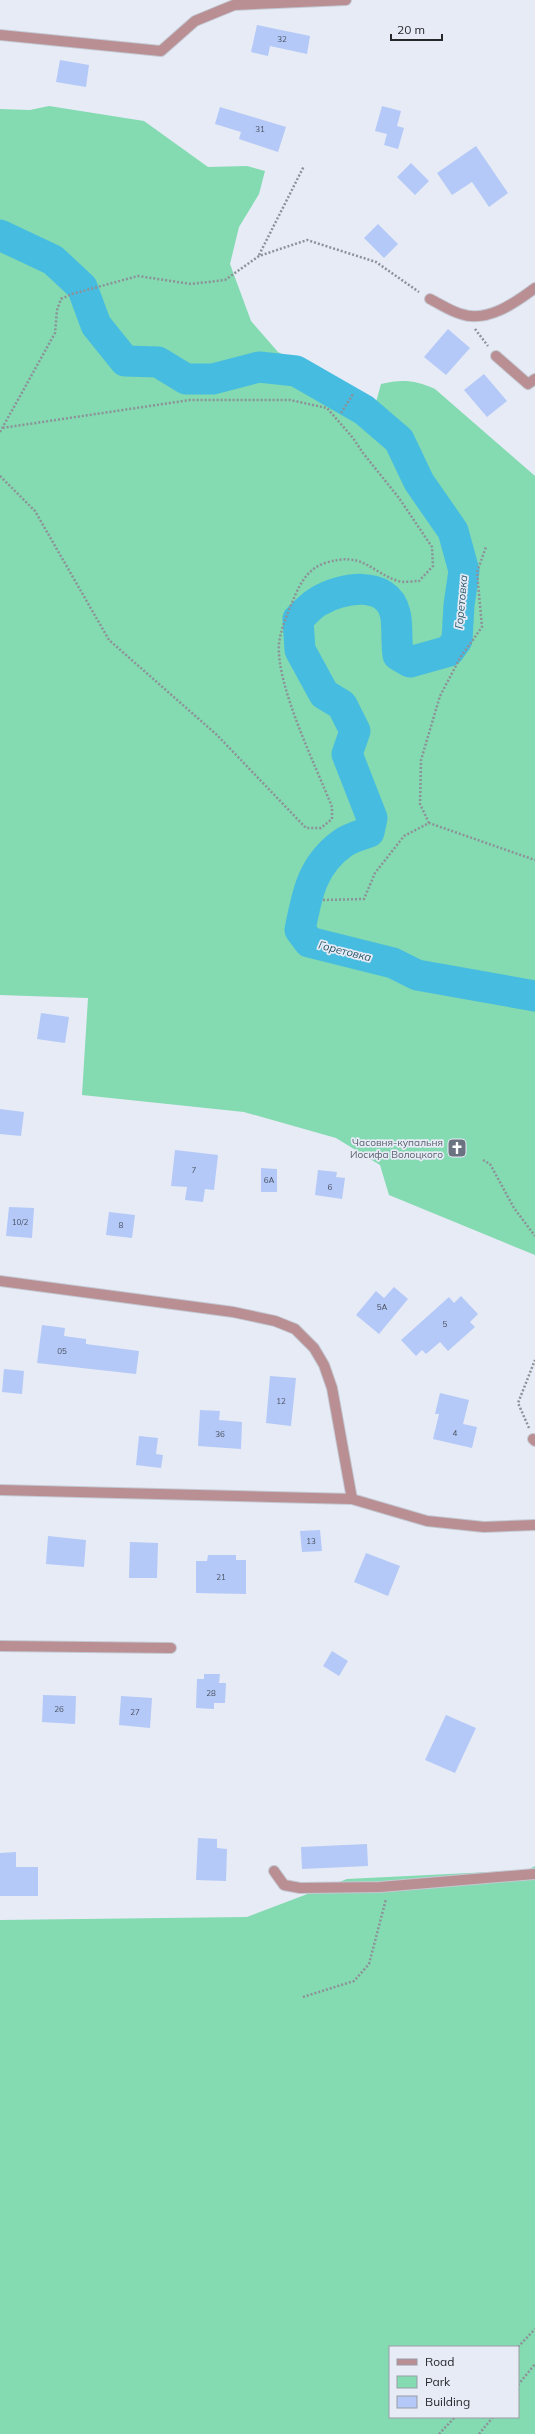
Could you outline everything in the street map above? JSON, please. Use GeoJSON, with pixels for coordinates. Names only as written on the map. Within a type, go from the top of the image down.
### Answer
{"type":"FeatureCollection","features":[{"type":"Feature","properties":{"kind":"street"},"geometry":{"type":"LineString","coordinates":[[0,35],[161,52],[195,21],[234,5],[346,0]]}},
{"type":"Feature","properties":{"kind":"street"},"geometry":{"type":"LineString","coordinates":[[430,299],[464,315],[479,317],[493,314],[535,288]]}},
{"type":"Feature","properties":{"kind":"street"},"geometry":{"type":"LineString","coordinates":[[496,356],[528,384],[535,379]]}},
{"type":"Feature","properties":{"kind":"street"},"geometry":{"type":"LineString","coordinates":[[0,1281],[233,1312],[275,1321],[295,1329],[314,1348],[324,1365],[332,1388],[352,1499]]}},
{"type":"Feature","properties":{"kind":"street"},"geometry":{"type":"LineString","coordinates":[[0,1490],[352,1499],[427,1522],[484,1527],[535,1525]]}},
{"type":"Feature","properties":{"kind":"street"},"geometry":{"type":"LineString","coordinates":[[0,1646],[171,1648]]}},
{"type":"Feature","properties":{"kind":"street"},"geometry":{"type":"LineString","coordinates":[[274,1871],[284,1885],[300,1888],[389,1886],[535,1874]]}},
{"type":"Feature","properties":{"kind":"path"},"geometry":{"type":"LineString","coordinates":[[259,256],[304,166]]}},
{"type":"Feature","properties":{"kind":"path"},"geometry":{"type":"LineString","coordinates":[[0,432],[55,333],[57,310],[62,299],[72,294],[92,290],[138,276],[191,284],[225,280],[259,256],[308,240],[376,262],[430,299]]}},
{"type":"Feature","properties":{"kind":"path"},"geometry":{"type":"LineString","coordinates":[[464,315],[496,356]]}},
{"type":"Feature","properties":{"kind":"path"},"geometry":{"type":"LineString","coordinates":[[342,413],[353,394]]}},
{"type":"Feature","properties":{"kind":"path"},"geometry":{"type":"LineString","coordinates":[[0,476],[35,511],[109,640],[217,735],[306,828],[321,828],[332,819],[332,807],[284,682],[279,645],[282,627],[297,591],[308,573],[324,563],[343,560],[364,562],[399,582],[419,581],[433,566],[432,547],[399,498],[353,438],[327,408],[290,400],[190,400],[2,428]]}},
{"type":"Feature","properties":{"kind":"path"},"geometry":{"type":"LineString","coordinates":[[486,547],[477,572],[482,627],[460,658],[440,696],[422,760],[420,804],[429,823],[535,860]]}},
{"type":"Feature","properties":{"kind":"path"},"geometry":{"type":"LineString","coordinates":[[322,900],[364,899],[375,873],[404,836],[429,823]]}},
{"type":"Feature","properties":{"kind":"path"},"geometry":{"type":"LineString","coordinates":[[483,1160],[490,1164],[514,1208],[535,1236]]}},
{"type":"Feature","properties":{"kind":"path"},"geometry":{"type":"LineString","coordinates":[[534,1440],[518,1403],[535,1360]]}},
{"type":"Feature","properties":{"kind":"path"},"geometry":{"type":"LineString","coordinates":[[303,1997],[354,1981],[370,1964],[389,1886]]}},
{"type":"Feature","properties":{"kind":"path"},"geometry":{"type":"LineString","coordinates":[[519,2346],[535,2329]]}},
{"type":"Feature","properties":{"kind":"path"},"geometry":{"type":"LineString","coordinates":[[519,2385],[535,2364]]}},
{"type":"Feature","properties":{"kind":"path"},"geometry":{"type":"LineString","coordinates":[[439,2434],[453,2418]]}},
{"type":"Feature","properties":{"kind":"path"},"geometry":{"type":"LineString","coordinates":[[479,2434],[492,2418]]}},
{"type":"Feature","properties":{"kind":"green space"},"geometry":{"type":"Polygon","coordinates":[[[49,106],[144,121],[208,167],[247,166],[265,171],[259,194],[239,227],[230,264],[251,321],[278,352],[376,402],[381,384],[395,381],[408,381],[435,389],[535,476],[535,1255],[389,1195],[380,1165],[336,1138],[244,1112],[82,1095],[88,998],[0,995],[0,109],[30,110],[49,106]]]}},
{"type":"Feature","properties":{"kind":"green space"},"geometry":{"type":"Polygon","coordinates":[[[535,1866],[535,2434],[0,2434],[0,1920],[247,1917],[347,1879],[528,1870],[535,1866]]]}},
{"type":"Feature","properties":{"kind":"building"},"geometry":{"type":"Polygon","coordinates":[[[257,25],[310,36],[307,54],[270,46],[268,56],[251,52],[257,25]]]}},
{"type":"Feature","properties":{"kind":"building"},"geometry":{"type":"Polygon","coordinates":[[[60,60],[89,65],[86,87],[56,82],[60,60]]]}},
{"type":"Feature","properties":{"kind":"building"},"geometry":{"type":"Polygon","coordinates":[[[382,106],[401,111],[397,126],[404,128],[398,149],[384,145],[387,134],[375,131],[382,106]]]}},
{"type":"Feature","properties":{"kind":"building"},"geometry":{"type":"Polygon","coordinates":[[[220,107],[286,127],[278,152],[239,139],[241,132],[215,124],[220,107]]]}},
{"type":"Feature","properties":{"kind":"building"},"geometry":{"type":"Polygon","coordinates":[[[476,146],[508,193],[489,207],[472,182],[452,195],[437,173],[476,146]]]}},
{"type":"Feature","properties":{"kind":"building"},"geometry":{"type":"Polygon","coordinates":[[[411,163],[429,181],[415,195],[397,177],[411,163]]]}},
{"type":"Feature","properties":{"kind":"building"},"geometry":{"type":"Polygon","coordinates":[[[378,224],[398,244],[384,258],[364,238],[378,224]]]}},
{"type":"Feature","properties":{"kind":"building"},"geometry":{"type":"Polygon","coordinates":[[[448,329],[470,348],[446,375],[424,357],[448,329]]]}},
{"type":"Feature","properties":{"kind":"building"},"geometry":{"type":"Polygon","coordinates":[[[484,374],[507,401],[487,417],[464,390],[484,374]]]}},
{"type":"Feature","properties":{"kind":"building"},"geometry":{"type":"Polygon","coordinates":[[[41,1013],[69,1017],[65,1043],[37,1039],[41,1013]]]}},
{"type":"Feature","properties":{"kind":"building"},"geometry":{"type":"Polygon","coordinates":[[[0,1109],[24,1112],[21,1136],[0,1134],[0,1109]]]}},
{"type":"Feature","properties":{"kind":"building","name":"Часовня-купальня Иосифа Волоцкого"},"geometry":{"type":"Polygon","coordinates":[[[453,1139],[467,1146],[461,1158],[447,1151],[453,1139]]]}},
{"type":"Feature","properties":{"kind":"building"},"geometry":{"type":"Polygon","coordinates":[[[175,1150],[218,1155],[214,1190],[205,1189],[203,1202],[185,1200],[187,1187],[171,1186],[175,1150]]]}},
{"type":"Feature","properties":{"kind":"building"},"geometry":{"type":"Polygon","coordinates":[[[261,1168],[277,1169],[277,1192],[261,1192],[261,1168]]]}},
{"type":"Feature","properties":{"kind":"building"},"geometry":{"type":"Polygon","coordinates":[[[318,1170],[337,1172],[336,1177],[345,1178],[342,1199],[315,1195],[318,1170]]]}},
{"type":"Feature","properties":{"kind":"building"},"geometry":{"type":"Polygon","coordinates":[[[9,1207],[34,1208],[32,1238],[6,1236],[9,1207]]]}},
{"type":"Feature","properties":{"kind":"building"},"geometry":{"type":"Polygon","coordinates":[[[109,1212],[135,1215],[132,1238],[106,1235],[109,1212]]]}},
{"type":"Feature","properties":{"kind":"building"},"geometry":{"type":"Polygon","coordinates":[[[394,1287],[408,1299],[379,1334],[356,1315],[376,1291],[384,1298],[394,1287]]]}},
{"type":"Feature","properties":{"kind":"building"},"geometry":{"type":"Polygon","coordinates":[[[461,1296],[478,1314],[470,1322],[475,1327],[448,1351],[440,1342],[426,1354],[422,1350],[416,1356],[401,1340],[449,1297],[454,1303],[461,1296]]]}},
{"type":"Feature","properties":{"kind":"building"},"geometry":{"type":"Polygon","coordinates":[[[42,1325],[65,1328],[64,1336],[86,1339],[86,1344],[139,1351],[136,1374],[37,1363],[42,1325]]]}},
{"type":"Feature","properties":{"kind":"building"},"geometry":{"type":"Polygon","coordinates":[[[4,1369],[24,1371],[22,1394],[2,1392],[4,1369]]]}},
{"type":"Feature","properties":{"kind":"building"},"geometry":{"type":"Polygon","coordinates":[[[270,1376],[296,1378],[291,1426],[266,1423],[270,1376]]]}},
{"type":"Feature","properties":{"kind":"building"},"geometry":{"type":"Polygon","coordinates":[[[440,1393],[469,1400],[463,1424],[477,1427],[472,1448],[433,1439],[439,1414],[435,1414],[440,1393]]]}},
{"type":"Feature","properties":{"kind":"building"},"geometry":{"type":"Polygon","coordinates":[[[200,1410],[220,1411],[219,1420],[242,1422],[241,1449],[198,1446],[200,1410]]]}},
{"type":"Feature","properties":{"kind":"building"},"geometry":{"type":"Polygon","coordinates":[[[139,1436],[158,1438],[156,1454],[163,1455],[161,1468],[136,1465],[139,1436]]]}},
{"type":"Feature","properties":{"kind":"building"},"geometry":{"type":"Polygon","coordinates":[[[320,1530],[322,1551],[302,1552],[300,1531],[320,1530]]]}},
{"type":"Feature","properties":{"kind":"building"},"geometry":{"type":"Polygon","coordinates":[[[48,1536],[86,1540],[84,1567],[46,1564],[48,1536]]]}},
{"type":"Feature","properties":{"kind":"building"},"geometry":{"type":"Polygon","coordinates":[[[130,1542],[158,1543],[157,1578],[129,1578],[130,1542]]]}},
{"type":"Feature","properties":{"kind":"building"},"geometry":{"type":"Polygon","coordinates":[[[366,1553],[400,1566],[388,1596],[354,1582],[366,1553]]]}},
{"type":"Feature","properties":{"kind":"building"},"geometry":{"type":"Polygon","coordinates":[[[208,1555],[236,1555],[236,1560],[246,1560],[246,1594],[196,1593],[196,1561],[207,1561],[208,1555]]]}},
{"type":"Feature","properties":{"kind":"building"},"geometry":{"type":"Polygon","coordinates":[[[332,1651],[348,1661],[339,1676],[323,1666],[332,1651]]]}},
{"type":"Feature","properties":{"kind":"building"},"geometry":{"type":"Polygon","coordinates":[[[204,1674],[220,1674],[219,1683],[226,1683],[225,1703],[214,1703],[214,1709],[196,1708],[197,1679],[204,1679],[204,1674]]]}},
{"type":"Feature","properties":{"kind":"building"},"geometry":{"type":"Polygon","coordinates":[[[43,1695],[76,1696],[75,1724],[42,1722],[43,1695]]]}},
{"type":"Feature","properties":{"kind":"building"},"geometry":{"type":"Polygon","coordinates":[[[121,1696],[152,1698],[150,1728],[119,1725],[121,1696]]]}},
{"type":"Feature","properties":{"kind":"building"},"geometry":{"type":"Polygon","coordinates":[[[446,1715],[476,1728],[455,1773],[425,1760],[446,1715]]]}},
{"type":"Feature","properties":{"kind":"building"},"geometry":{"type":"Polygon","coordinates":[[[198,1838],[217,1839],[217,1848],[227,1849],[226,1881],[196,1880],[198,1838]]]}},
{"type":"Feature","properties":{"kind":"building"},"geometry":{"type":"Polygon","coordinates":[[[367,1844],[368,1866],[302,1869],[301,1847],[367,1844]]]}},
{"type":"Feature","properties":{"kind":"building"},"geometry":{"type":"Polygon","coordinates":[[[16,1852],[16,1867],[38,1867],[38,1896],[0,1896],[0,1853],[16,1852]]]}},
{"type":"Feature","properties":{"kind":"waterway","name":"Горетовка"},"geometry":{"type":"LineString","coordinates":[[0,235],[53,260],[82,287],[96,325],[125,361],[158,362],[186,379],[213,379],[259,367],[296,371],[364,410],[399,440],[419,482],[453,531],[464,571],[459,605],[457,640],[449,651],[410,662],[398,655],[395,613],[390,602],[383,595],[362,589],[350,590],[328,596],[313,605],[298,619],[300,650],[324,694],[342,705],[355,731],[347,754],[372,818],[369,832],[343,843],[324,861],[312,881],[305,904],[300,930],[309,942],[393,963],[417,975],[535,996]]}},
{"type":"Feature","properties":{"kind":"place","name":"Часовня-купальня Иосифа Волоцкого"},"geometry":{"type":"Point","coordinates":[457,1148]}}]}
